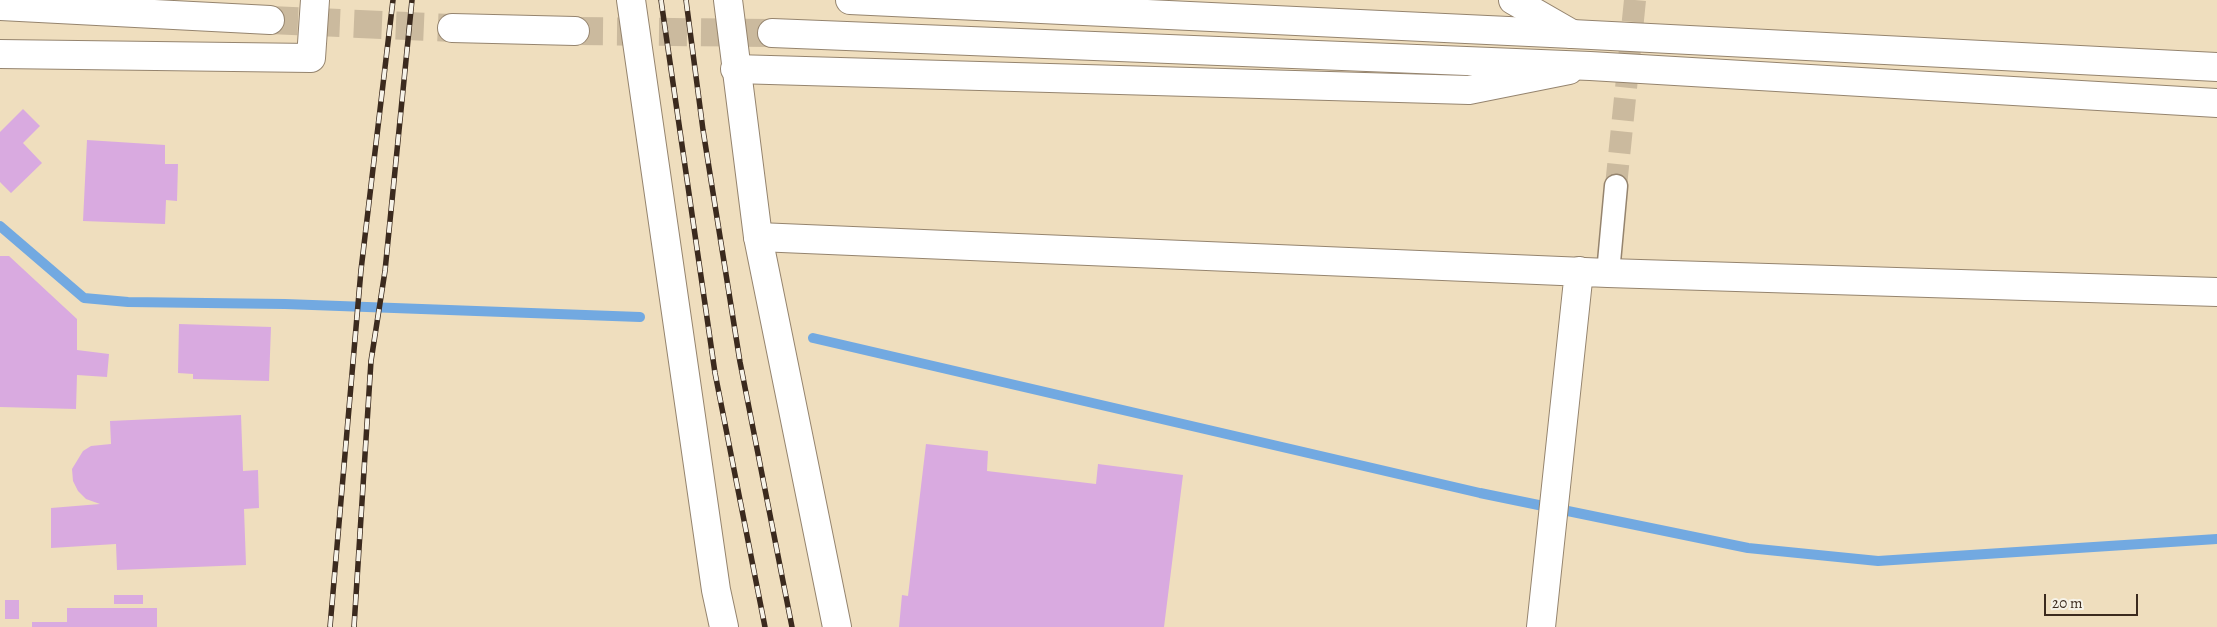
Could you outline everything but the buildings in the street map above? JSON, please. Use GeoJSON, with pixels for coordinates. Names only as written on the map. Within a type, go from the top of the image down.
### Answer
{"type":"FeatureCollection","features":[{"type":"Feature","properties":{"kind":"street"},"geometry":{"type":"LineString","coordinates":[[0,54],[311,58],[315,0]]}},
{"type":"Feature","properties":{"kind":"street"},"geometry":{"type":"LineString","coordinates":[[631,0],[716,590],[724,627]]}},
{"type":"Feature","properties":{"kind":"street"},"geometry":{"type":"LineString","coordinates":[[728,0],[735,69],[758,237],[837,627]]}},
{"type":"Feature","properties":{"kind":"street"},"geometry":{"type":"LineString","coordinates":[[850,0],[2217,66]]}},
{"type":"Feature","properties":{"kind":"street"},"geometry":{"type":"LineString","coordinates":[[1513,0],[1572,34]]}},
{"type":"Feature","properties":{"kind":"street"},"geometry":{"type":"LineString","coordinates":[[0,6],[270,20]]}},
{"type":"Feature","properties":{"kind":"street"},"geometry":{"type":"LineString","coordinates":[[452,28],[575,31]]}},
{"type":"Feature","properties":{"kind":"street"},"geometry":{"type":"LineString","coordinates":[[772,33],[1590,66],[2217,103]]}},
{"type":"Feature","properties":{"kind":"street"},"geometry":{"type":"LineString","coordinates":[[735,69],[1469,90],[1590,66]]}},
{"type":"Feature","properties":{"kind":"street"},"geometry":{"type":"LineString","coordinates":[[1608,273],[1616,186]]}},
{"type":"Feature","properties":{"kind":"street"},"geometry":{"type":"LineString","coordinates":[[758,237],[1608,273],[2217,292]]}},
{"type":"Feature","properties":{"kind":"street"},"geometry":{"type":"LineString","coordinates":[[1541,627],[1579,271]]}},
{"type":"Feature","properties":{"kind":"waterway"},"geometry":{"type":"LineString","coordinates":[[0,226],[84,298],[128,302],[285,304],[640,317]]}},
{"type":"Feature","properties":{"kind":"waterway"},"geometry":{"type":"LineString","coordinates":[[813,338],[1480,493],[1748,548],[1878,561],[2217,539]]}},
{"type":"Feature","properties":{"kind":"tunnel"},"geometry":{"type":"LineString","coordinates":[[1616,186],[1635,0]]}},
{"type":"Feature","properties":{"kind":"tunnel"},"geometry":{"type":"LineString","coordinates":[[270,20],[452,28]]}},
{"type":"Feature","properties":{"kind":"tunnel"},"geometry":{"type":"LineString","coordinates":[[575,31],[772,33]]}},
{"type":"Feature","properties":{"kind":"railway"},"geometry":{"type":"LineString","coordinates":[[330,627],[361,270],[393,0]]}},
{"type":"Feature","properties":{"kind":"railway"},"geometry":{"type":"LineString","coordinates":[[354,627],[371,361],[385,271],[412,0]]}},
{"type":"Feature","properties":{"kind":"railway"},"geometry":{"type":"LineString","coordinates":[[661,0],[715,373],[765,627]]}},
{"type":"Feature","properties":{"kind":"railway"},"geometry":{"type":"LineString","coordinates":[[686,0],[703,130],[740,362],[792,627]]}}]}
